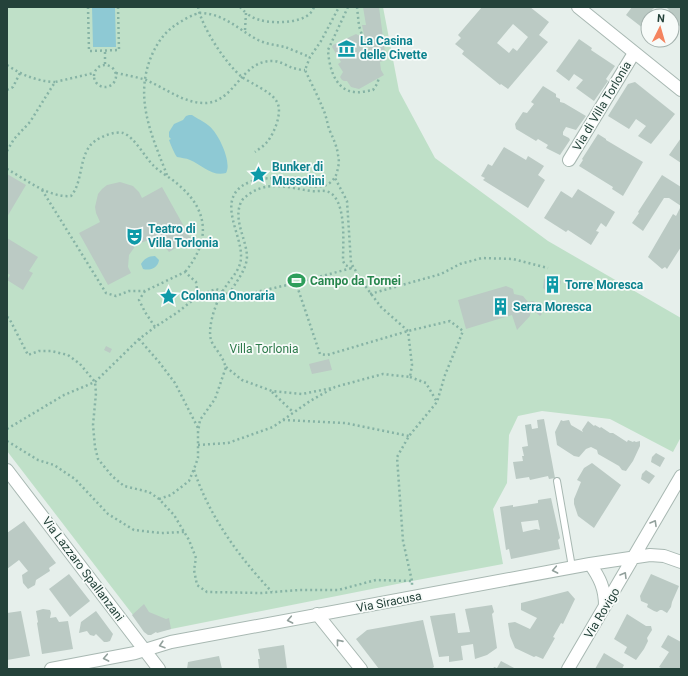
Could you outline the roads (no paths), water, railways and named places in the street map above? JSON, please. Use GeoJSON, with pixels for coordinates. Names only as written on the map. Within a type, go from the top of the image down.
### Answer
{"type":"FeatureCollection","features":[{"type":"Feature","properties":{"kind":"street"},"geometry":{"type":"LineString","coordinates":[[578,7],[681,90]]}},
{"type":"Feature","properties":{"kind":"street","name":"Via di Villa Torlonia"},"geometry":{"type":"LineString","coordinates":[[569,160],[634,53]]}},
{"type":"Feature","properties":{"kind":"street","name":"Via Lazzaro Spallanzani"},"geometry":{"type":"LineString","coordinates":[[7,470],[158,669]]}},
{"type":"Feature","properties":{"kind":"street","name":"Via Rovigo"},"geometry":{"type":"LineString","coordinates":[[568,669],[635,557],[681,476]]}},
{"type":"Feature","properties":{"kind":"street","name":"Via Siracusa"},"geometry":{"type":"LineString","coordinates":[[51,669],[144,650],[171,642],[572,567],[650,555],[660,555],[681,562]]}},
{"type":"Feature","properties":{"kind":"street"},"geometry":{"type":"LineString","coordinates":[[590,564],[598,575],[603,586],[605,606]]}},
{"type":"Feature","properties":{"kind":"street"},"geometry":{"type":"LineString","coordinates":[[316,614],[361,669]]}},
{"type":"Feature","properties":{"kind":"lane"},"geometry":{"type":"LineString","coordinates":[[557,482],[572,567]]}},
{"type":"Feature","properties":{"kind":"water"},"geometry":{"type":"Polygon","coordinates":[[[92,7],[115,7],[116,47],[93,47],[92,7]]]}},
{"type":"Feature","properties":{"kind":"water"},"geometry":{"type":"Polygon","coordinates":[[[189,115],[192,115],[206,123],[216,134],[222,144],[226,157],[226,173],[221,174],[212,172],[190,160],[176,156],[169,140],[171,139],[169,137],[169,132],[174,124],[183,120],[189,115]]]}},
{"type":"Feature","properties":{"kind":"water"},"geometry":{"type":"Polygon","coordinates":[[[155,256],[159,260],[157,265],[151,269],[143,269],[141,264],[143,261],[148,257],[155,256]]]}},
{"type":"Feature","properties":{"kind":"place","name":"La Casina delle Civette"},"geometry":{"type":"Point","coordinates":[347,48]}},
{"type":"Feature","properties":{"kind":"place","name":"Bunker di Mussolini"},"geometry":{"type":"Point","coordinates":[259,174]}},
{"type":"Feature","properties":{"kind":"place","name":"Teatro di Villa Torlonia"},"geometry":{"type":"Point","coordinates":[135,236]}},
{"type":"Feature","properties":{"kind":"place","name":"Campo da Tornei"},"geometry":{"type":"Point","coordinates":[297,281]}},
{"type":"Feature","properties":{"kind":"place","name":"Torre Moresca"},"geometry":{"type":"Point","coordinates":[552,285]}},
{"type":"Feature","properties":{"kind":"place","name":"Colonna Onoraria"},"geometry":{"type":"Point","coordinates":[168,296]}},
{"type":"Feature","properties":{"kind":"place","name":"Serra Moresca"},"geometry":{"type":"Point","coordinates":[500,307]}},
{"type":"Feature","properties":{"kind":"park label","name":"Villa Torlonia"},"geometry":{"type":"Point","coordinates":[264,349]}}]}
